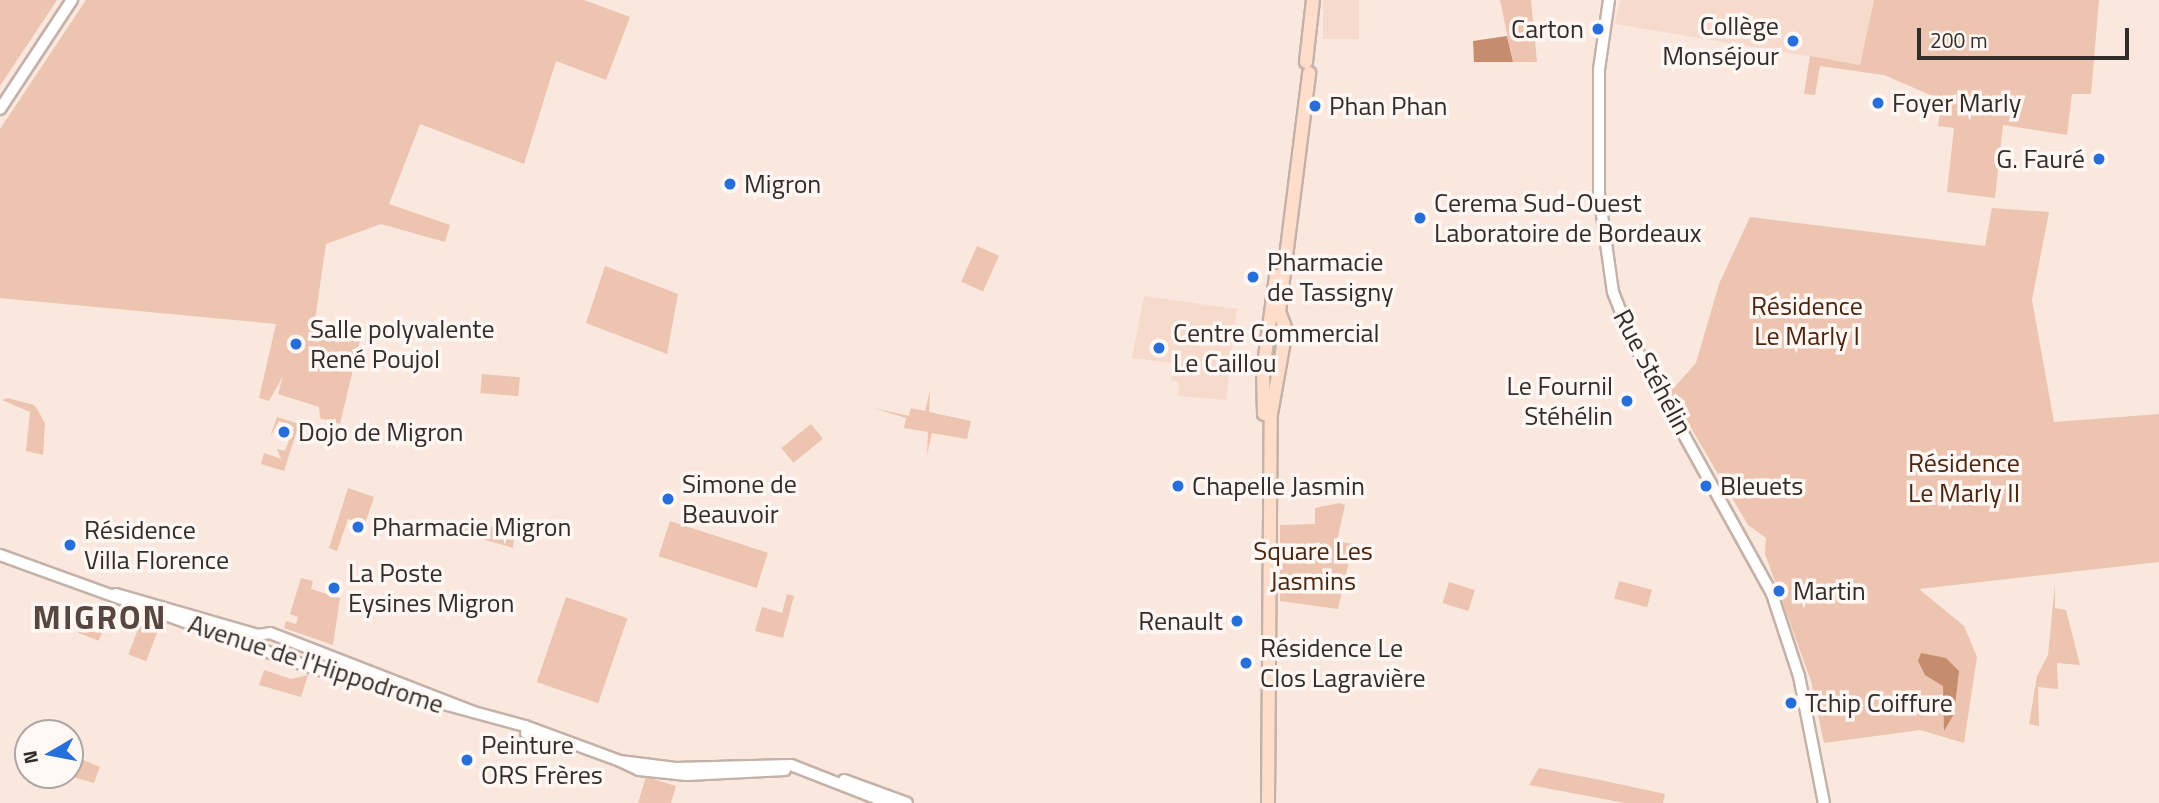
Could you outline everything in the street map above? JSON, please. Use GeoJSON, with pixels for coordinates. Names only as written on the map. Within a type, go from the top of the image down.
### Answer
{"type":"FeatureCollection","features":[{"type":"Feature","properties":{"kind":"main road"},"geometry":{"type":"LineString","coordinates":[[1266,601],[1263,376],[1275,311],[1314,0]]}},
{"type":"Feature","properties":{"kind":"main road"},"geometry":{"type":"LineString","coordinates":[[1261,803],[1271,414],[1287,323],[1275,311]]}},
{"type":"Feature","properties":{"kind":"main road"},"geometry":{"type":"LineString","coordinates":[[1265,668],[1268,803]]}},
{"type":"Feature","properties":{"kind":"street"},"geometry":{"type":"LineString","coordinates":[[0,109],[72,0]]}},
{"type":"Feature","properties":{"kind":"street","name":"Rue Stéhélin"},"geometry":{"type":"LineString","coordinates":[[1609,0],[1598,113],[1600,209],[1611,281],[1633,343],[1758,563],[1784,623],[1824,803]]}},
{"type":"Feature","properties":{"kind":"street","name":"Avenue de l'Hippodrome"},"geometry":{"type":"LineString","coordinates":[[0,555],[116,594],[325,673],[474,712]]}},
{"type":"Feature","properties":{"kind":"street","name":"Avenue de l'Hippodrome"},"geometry":{"type":"LineString","coordinates":[[116,594],[258,635],[270,633],[474,712]]}},
{"type":"Feature","properties":{"kind":"street"},"geometry":{"type":"LineString","coordinates":[[474,712],[620,761],[639,770],[687,775],[809,771],[907,803]]}},
{"type":"Feature","properties":{"kind":"street"},"geometry":{"type":"LineString","coordinates":[[809,771],[888,803]]}},
{"type":"Feature","properties":{"kind":"shaded area"},"geometry":{"type":"Polygon","coordinates":[[[1323,0],[1359,0],[1359,39],[1323,39],[1323,0]]]}},
{"type":"Feature","properties":{"kind":"shaded area","name":"Collège Monséjour"},"geometry":{"type":"Polygon","coordinates":[[[1620,0],[1874,0],[1860,65],[1615,24],[1620,0]]]}},
{"type":"Feature","properties":{"kind":"shaded area"},"geometry":{"type":"Polygon","coordinates":[[[1507,36],[1513,62],[1474,62],[1473,41],[1507,36]]]}},
{"type":"Feature","properties":{"kind":"shaded area"},"geometry":{"type":"Polygon","coordinates":[[[1144,296],[1237,309],[1226,400],[1178,396],[1179,382],[1171,381],[1173,363],[1132,358],[1144,296]]]}},
{"type":"Feature","properties":{"kind":"shaded area"},"geometry":{"type":"Polygon","coordinates":[[[1921,653],[1946,658],[1959,671],[1954,714],[1944,731],[1943,686],[1925,675],[1918,661],[1921,653]]]}},
{"type":"Feature","properties":{"kind":"green space"},"geometry":{"type":"Polygon","coordinates":[[[0,0],[57,0],[0,86],[0,0]]]}},
{"type":"Feature","properties":{"kind":"green space"},"geometry":{"type":"Polygon","coordinates":[[[86,0],[584,0],[630,17],[606,80],[556,61],[524,164],[420,124],[389,204],[450,225],[445,242],[381,224],[326,244],[314,327],[362,332],[340,424],[320,418],[319,407],[278,394],[283,376],[269,401],[259,398],[276,324],[0,298],[0,129],[86,0]]]}},
{"type":"Feature","properties":{"kind":"green space"},"geometry":{"type":"Polygon","coordinates":[[[1500,0],[1531,0],[1537,62],[1513,62],[1500,0]]]}},
{"type":"Feature","properties":{"kind":"green space"},"geometry":{"type":"Polygon","coordinates":[[[1874,0],[2099,0],[2091,94],[2072,94],[2067,135],[2003,125],[1995,198],[1947,192],[1954,128],[1938,126],[1942,100],[1884,75],[1820,66],[1815,95],[1804,94],[1810,56],[1860,65],[1874,0]]]}},
{"type":"Feature","properties":{"kind":"green space"},"geometry":{"type":"Polygon","coordinates":[[[1992,208],[2049,212],[2032,300],[2054,422],[2159,414],[2159,562],[1919,589],[1964,626],[1977,657],[1964,743],[1920,730],[1824,743],[1811,681],[1765,554],[1766,538],[1748,525],[1670,392],[1696,363],[1719,284],[1750,217],[1985,246],[1992,208]]]}},
{"type":"Feature","properties":{"kind":"green space"},"geometry":{"type":"Polygon","coordinates":[[[977,246],[999,256],[983,291],[961,282],[977,246]]]}},
{"type":"Feature","properties":{"kind":"green space"},"geometry":{"type":"Polygon","coordinates":[[[605,266],[678,294],[667,354],[586,323],[605,266]]]}},
{"type":"Feature","properties":{"kind":"green space"},"geometry":{"type":"Polygon","coordinates":[[[482,374],[520,377],[518,396],[480,393],[482,374]]]}},
{"type":"Feature","properties":{"kind":"green space"},"geometry":{"type":"Polygon","coordinates":[[[930,391],[929,412],[971,421],[967,439],[932,433],[927,455],[928,432],[904,428],[906,418],[874,408],[909,416],[911,408],[925,411],[930,391]]]}},
{"type":"Feature","properties":{"kind":"green space"},"geometry":{"type":"Polygon","coordinates":[[[8,398],[34,405],[39,412],[45,424],[43,455],[26,451],[30,412],[2,400],[8,398]]]}},
{"type":"Feature","properties":{"kind":"green space"},"geometry":{"type":"Polygon","coordinates":[[[277,417],[299,424],[284,471],[261,464],[264,453],[281,459],[277,449],[285,451],[294,427],[279,421],[270,437],[277,417]]]}},
{"type":"Feature","properties":{"kind":"green space"},"geometry":{"type":"Polygon","coordinates":[[[811,424],[823,439],[793,463],[781,448],[811,424]]]}},
{"type":"Feature","properties":{"kind":"green space"},"geometry":{"type":"Polygon","coordinates":[[[348,488],[374,497],[365,524],[348,519],[337,551],[329,548],[348,488]]]}},
{"type":"Feature","properties":{"kind":"green space","name":"Square Les Jasmins"},"geometry":{"type":"Polygon","coordinates":[[[1339,503],[1345,505],[1337,541],[1353,544],[1338,609],[1280,601],[1280,525],[1315,524],[1315,508],[1339,503]]]}},
{"type":"Feature","properties":{"kind":"green space"},"geometry":{"type":"Polygon","coordinates":[[[468,519],[514,534],[513,548],[462,533],[468,519]]]}},
{"type":"Feature","properties":{"kind":"green space"},"geometry":{"type":"Polygon","coordinates":[[[670,521],[768,553],[757,588],[659,556],[670,521]]]}},
{"type":"Feature","properties":{"kind":"green space"},"geometry":{"type":"Polygon","coordinates":[[[301,578],[313,581],[311,589],[340,598],[333,645],[284,628],[286,621],[296,624],[298,617],[290,614],[301,578]]]}},
{"type":"Feature","properties":{"kind":"green space"},"geometry":{"type":"Polygon","coordinates":[[[1619,581],[1652,590],[1647,607],[1614,598],[1619,581]]]}},
{"type":"Feature","properties":{"kind":"green space"},"geometry":{"type":"Polygon","coordinates":[[[1449,582],[1475,590],[1468,611],[1443,603],[1449,582]]]}},
{"type":"Feature","properties":{"kind":"green space"},"geometry":{"type":"Polygon","coordinates":[[[2055,584],[2055,608],[2066,610],[2080,665],[2057,663],[2058,689],[2038,687],[2039,726],[2029,724],[2037,676],[2048,655],[2055,584]]]}},
{"type":"Feature","properties":{"kind":"green space"},"geometry":{"type":"Polygon","coordinates":[[[787,594],[794,596],[783,638],[755,631],[762,607],[782,613],[787,594]]]}},
{"type":"Feature","properties":{"kind":"green space"},"geometry":{"type":"Polygon","coordinates":[[[566,597],[627,618],[598,703],[537,682],[566,597]]]}},
{"type":"Feature","properties":{"kind":"green space"},"geometry":{"type":"Polygon","coordinates":[[[90,602],[111,610],[99,641],[78,633],[90,602]]]}},
{"type":"Feature","properties":{"kind":"green space"},"geometry":{"type":"Polygon","coordinates":[[[142,619],[160,626],[146,661],[128,654],[142,619]]]}},
{"type":"Feature","properties":{"kind":"green space"},"geometry":{"type":"Polygon","coordinates":[[[264,670],[291,679],[308,675],[301,697],[259,685],[264,670]]]}},
{"type":"Feature","properties":{"kind":"green space"},"geometry":{"type":"Polygon","coordinates":[[[84,760],[100,767],[94,783],[84,780],[84,760]]]}},
{"type":"Feature","properties":{"kind":"green space"},"geometry":{"type":"Polygon","coordinates":[[[1539,768],[1665,794],[1663,803],[1625,803],[1529,785],[1539,768]]]}},
{"type":"Feature","properties":{"kind":"green space"},"geometry":{"type":"Polygon","coordinates":[[[646,777],[676,786],[671,803],[638,803],[646,777]]]}},
{"type":"Feature","properties":{"kind":"place","name":"Carton"},"geometry":{"type":"Point","coordinates":[1598,29]}},
{"type":"Feature","properties":{"kind":"place","name":"Collège Monséjour"},"geometry":{"type":"Point","coordinates":[1793,41]}},
{"type":"Feature","properties":{"kind":"place","name":"Foyer Marly"},"geometry":{"type":"Point","coordinates":[1878,103]}},
{"type":"Feature","properties":{"kind":"place","name":"Phan Phan"},"geometry":{"type":"Point","coordinates":[1315,106]}},
{"type":"Feature","properties":{"kind":"place","name":"G. Fauré"},"geometry":{"type":"Point","coordinates":[2099,159]}},
{"type":"Feature","properties":{"kind":"place","name":"Migron"},"geometry":{"type":"Point","coordinates":[730,184]}},
{"type":"Feature","properties":{"kind":"place","name":"Cerema Sud-Ouest Laboratoire de Bordeaux"},"geometry":{"type":"Point","coordinates":[1420,218]}},
{"type":"Feature","properties":{"kind":"place","name":"Pharmacie de Tassigny"},"geometry":{"type":"Point","coordinates":[1253,277]}},
{"type":"Feature","properties":{"kind":"place","name":"Salle polyvalente René Poujol"},"geometry":{"type":"Point","coordinates":[296,344]}},
{"type":"Feature","properties":{"kind":"place","name":"Centre Commercial Le Caillou"},"geometry":{"type":"Point","coordinates":[1159,348]}},
{"type":"Feature","properties":{"kind":"place","name":"Le Fournil Stéhélin"},"geometry":{"type":"Point","coordinates":[1627,401]}},
{"type":"Feature","properties":{"kind":"place","name":"Dojo de Migron"},"geometry":{"type":"Point","coordinates":[284,432]}},
{"type":"Feature","properties":{"kind":"place","name":"Chapelle Jasmin"},"geometry":{"type":"Point","coordinates":[1178,486]}},
{"type":"Feature","properties":{"kind":"place","name":"Bleuets"},"geometry":{"type":"Point","coordinates":[1706,486]}},
{"type":"Feature","properties":{"kind":"place","name":"Simone de Beauvoir"},"geometry":{"type":"Point","coordinates":[668,499]}},
{"type":"Feature","properties":{"kind":"place","name":"Pharmacie Migron"},"geometry":{"type":"Point","coordinates":[358,527]}},
{"type":"Feature","properties":{"kind":"place","name":"Résidence Villa Florence"},"geometry":{"type":"Point","coordinates":[70,545]}},
{"type":"Feature","properties":{"kind":"place","name":"La Poste Eysines Migron"},"geometry":{"type":"Point","coordinates":[334,588]}},
{"type":"Feature","properties":{"kind":"place","name":"Martin"},"geometry":{"type":"Point","coordinates":[1779,591]}},
{"type":"Feature","properties":{"kind":"place","name":"Renault"},"geometry":{"type":"Point","coordinates":[1237,621]}},
{"type":"Feature","properties":{"kind":"place","name":"Résidence Le Clos Lagravière"},"geometry":{"type":"Point","coordinates":[1246,663]}},
{"type":"Feature","properties":{"kind":"place","name":"Tchip Coiffure"},"geometry":{"type":"Point","coordinates":[1791,703]}},
{"type":"Feature","properties":{"kind":"place","name":"Peinture ORS Frères"},"geometry":{"type":"Point","coordinates":[467,760]}},
{"type":"Feature","properties":{"kind":"district","name":"MIGRON"},"geometry":{"type":"Point","coordinates":[100,618]}},
{"type":"Feature","properties":{"kind":"park label","name":"Résidence Le Marly I"},"geometry":{"type":"Point","coordinates":[1807,321]}},
{"type":"Feature","properties":{"kind":"park label","name":"Résidence Le Marly II"},"geometry":{"type":"Point","coordinates":[1964,478]}}]}
